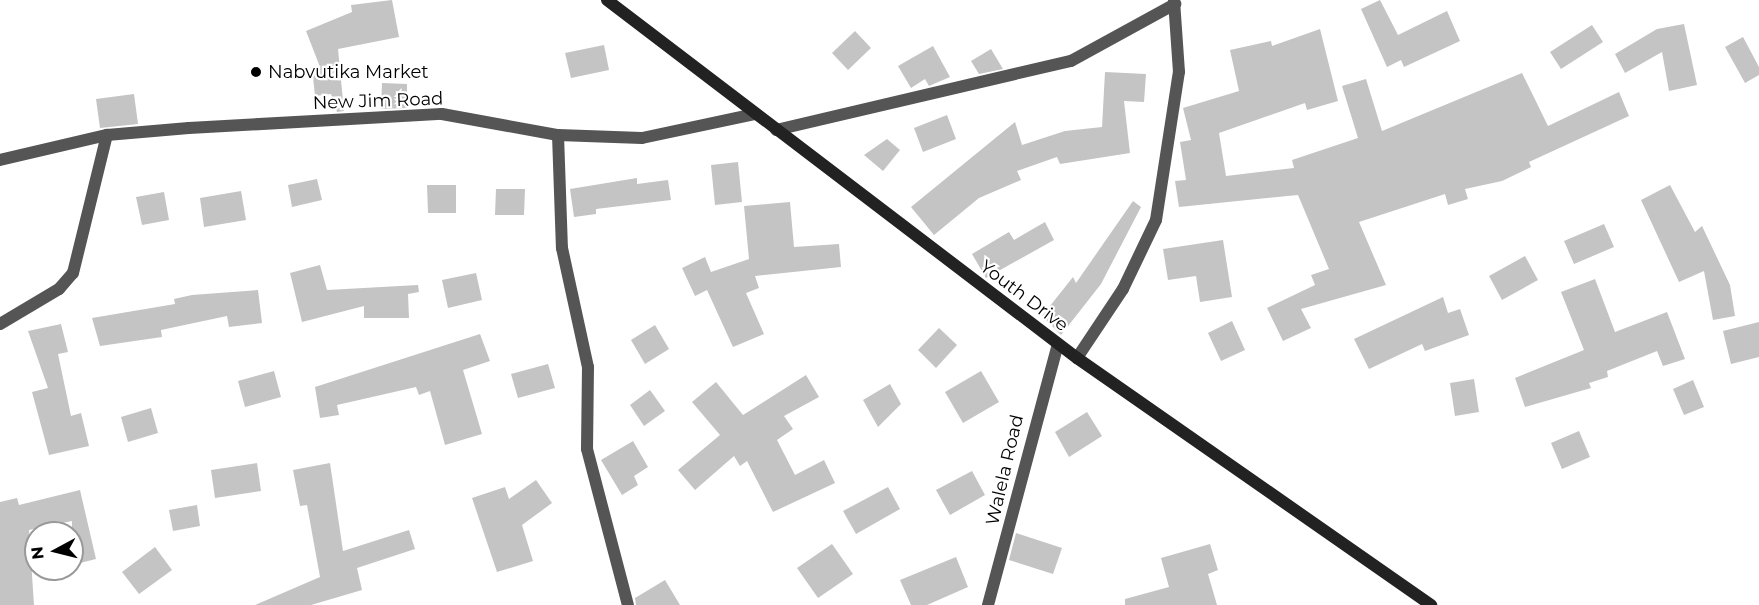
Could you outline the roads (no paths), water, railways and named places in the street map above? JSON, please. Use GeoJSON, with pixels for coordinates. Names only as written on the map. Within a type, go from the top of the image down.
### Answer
{"type":"FeatureCollection","features":[{"type":"Feature","properties":{"kind":"street","name":"Youth Drive"},"geometry":{"type":"LineString","coordinates":[[607,0],[1077,358],[1431,605]]}},
{"type":"Feature","properties":{"kind":"street"},"geometry":{"type":"LineString","coordinates":[[776,130],[1071,61],[1174,2],[1179,72],[1156,220],[1123,290],[1077,358]]}},
{"type":"Feature","properties":{"kind":"street","name":"New Jim Road"},"geometry":{"type":"LineString","coordinates":[[0,160],[107,135],[442,114],[558,135],[642,138],[755,114]]}},
{"type":"Feature","properties":{"kind":"street"},"geometry":{"type":"LineString","coordinates":[[0,324],[59,289],[73,273],[107,135]]}},
{"type":"Feature","properties":{"kind":"street"},"geometry":{"type":"LineString","coordinates":[[558,135],[562,248],[588,367],[587,448],[628,605]]}},
{"type":"Feature","properties":{"kind":"street","name":"Walela Road"},"geometry":{"type":"LineString","coordinates":[[988,605],[1058,344]]}},
{"type":"Feature","properties":{"kind":"place","name":"Nabvutika Market"},"geometry":{"type":"Point","coordinates":[256,72]}}]}
